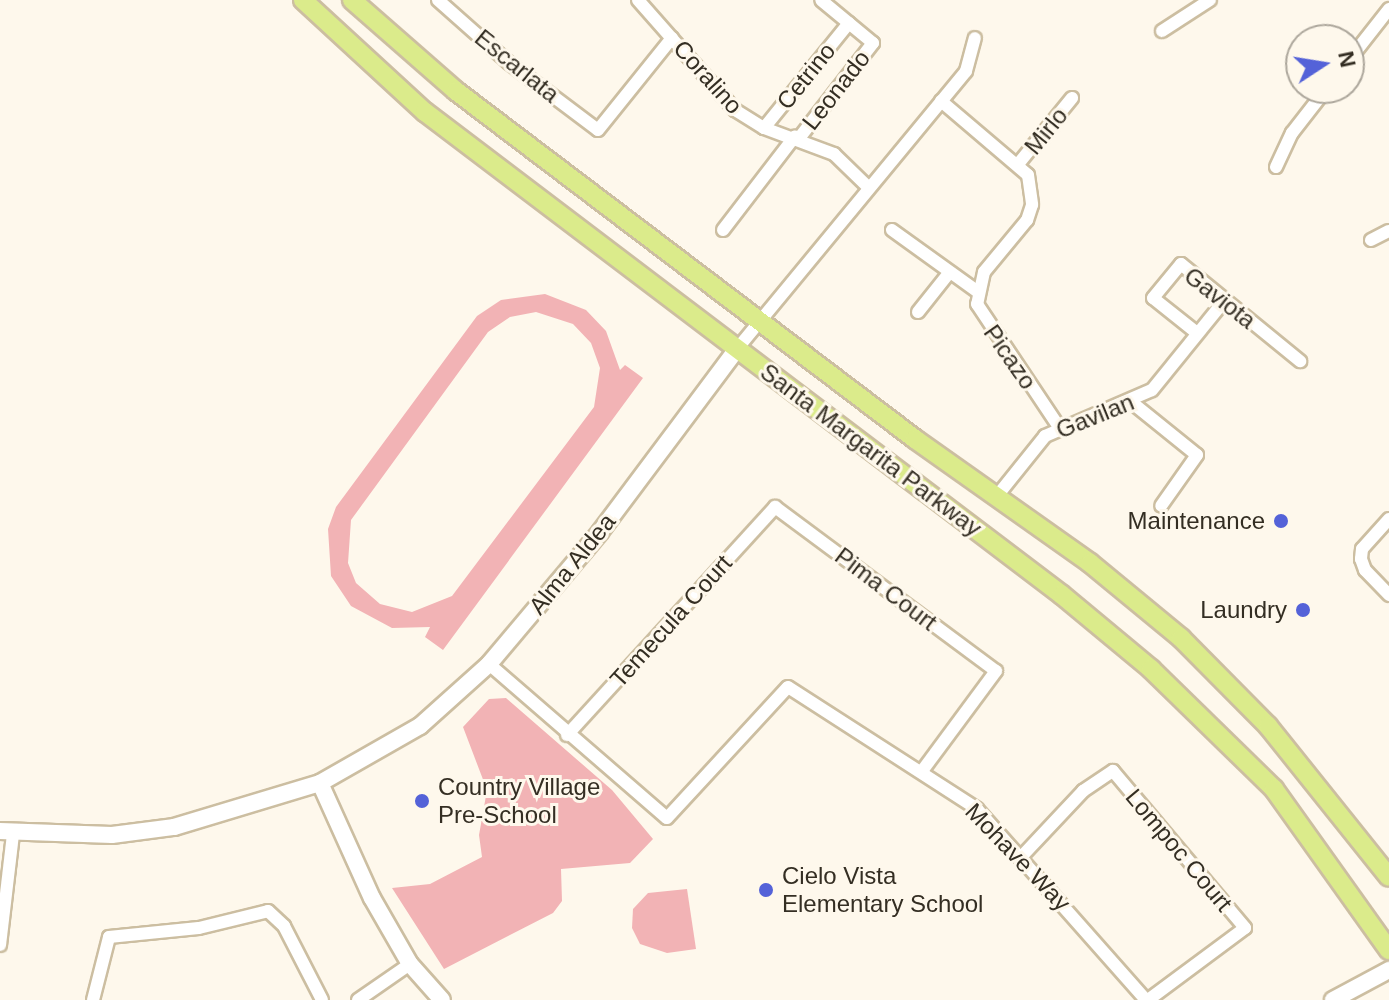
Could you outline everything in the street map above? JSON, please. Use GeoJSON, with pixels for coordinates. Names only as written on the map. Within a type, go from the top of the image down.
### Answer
{"type":"FeatureCollection","features":[{"type":"Feature","properties":{"kind":"main road","name":"Santa Margarita Parkway"},"geometry":{"type":"LineString","coordinates":[[303,0],[425,112],[1151,669],[1274,789],[1389,950]]}},
{"type":"Feature","properties":{"kind":"main road","name":"Santa Margarita Parkway"},"geometry":{"type":"LineString","coordinates":[[352,0],[456,91],[997,496],[1181,638],[1268,726],[1389,877]]}},
{"type":"Feature","properties":{"kind":"main road","name":"Alma Aldea"},"geometry":{"type":"LineString","coordinates":[[7,833],[112,835],[174,827],[320,783],[420,726],[489,664],[600,532],[737,349]]}},
{"type":"Feature","properties":{"kind":"main road"},"geometry":{"type":"LineString","coordinates":[[320,783],[372,898],[410,964],[442,1000]]}},
{"type":"Feature","properties":{"kind":"main road"},"geometry":{"type":"LineString","coordinates":[[1333,1000],[1389,970]]}},
{"type":"Feature","properties":{"kind":"street","name":"Escarlata"},"geometry":{"type":"LineString","coordinates":[[438,0],[509,63],[598,130],[672,38]]}},
{"type":"Feature","properties":{"kind":"street","name":"Coralino"},"geometry":{"type":"LineString","coordinates":[[639,0],[721,97],[764,128],[797,136],[834,154],[868,187]]}},
{"type":"Feature","properties":{"kind":"street"},"geometry":{"type":"LineString","coordinates":[[821,0],[849,23]]}},
{"type":"Feature","properties":{"kind":"street"},"geometry":{"type":"LineString","coordinates":[[1162,31],[1210,0]]}},
{"type":"Feature","properties":{"kind":"street"},"geometry":{"type":"LineString","coordinates":[[1365,40],[1389,9]]}},
{"type":"Feature","properties":{"kind":"street","name":"Leonado"},"geometry":{"type":"LineString","coordinates":[[723,230],[873,43],[849,23]]}},
{"type":"Feature","properties":{"kind":"street","name":"Cetrino"},"geometry":{"type":"LineString","coordinates":[[764,128],[849,23]]}},
{"type":"Feature","properties":{"kind":"street","name":"Alma Aldea"},"geometry":{"type":"LineString","coordinates":[[737,349],[966,71],[975,38]]}},
{"type":"Feature","properties":{"kind":"street","name":"Mirlo"},"geometry":{"type":"LineString","coordinates":[[1019,163],[1072,98]]}},
{"type":"Feature","properties":{"kind":"street"},"geometry":{"type":"LineString","coordinates":[[892,230],[977,291],[984,272],[1027,220],[1032,205],[1028,175],[1019,163],[941,101]]}},
{"type":"Feature","properties":{"kind":"street"},"geometry":{"type":"LineString","coordinates":[[1276,167],[1292,133],[1315,104]]}},
{"type":"Feature","properties":{"kind":"street"},"geometry":{"type":"LineString","coordinates":[[1371,240],[1389,231]]}},
{"type":"Feature","properties":{"kind":"street","name":"Gaviota"},"geometry":{"type":"LineString","coordinates":[[1197,333],[1153,298],[1181,264],[1300,361]]}},
{"type":"Feature","properties":{"kind":"street"},"geometry":{"type":"LineString","coordinates":[[918,312],[949,273]]}},
{"type":"Feature","properties":{"kind":"street","name":"Picazo"},"geometry":{"type":"LineString","coordinates":[[977,291],[983,319],[1059,427]]}},
{"type":"Feature","properties":{"kind":"street","name":"Gavilan"},"geometry":{"type":"LineString","coordinates":[[997,496],[1035,445],[1059,427],[1152,390],[1225,300]]}},
{"type":"Feature","properties":{"kind":"street"},"geometry":{"type":"LineString","coordinates":[[1130,401],[1197,455],[1161,506]]}},
{"type":"Feature","properties":{"kind":"street","name":"Pima Court"},"geometry":{"type":"LineString","coordinates":[[775,507],[996,671],[922,771]]}},
{"type":"Feature","properties":{"kind":"street","name":"Temecula Court"},"geometry":{"type":"LineString","coordinates":[[567,735],[775,507]]}},
{"type":"Feature","properties":{"kind":"street"},"geometry":{"type":"LineString","coordinates":[[1389,519],[1362,549],[1361,559],[1365,570],[1389,595]]}},
{"type":"Feature","properties":{"kind":"street"},"geometry":{"type":"LineString","coordinates":[[489,664],[567,735]]}},
{"type":"Feature","properties":{"kind":"street","name":"Mohave Way"},"geometry":{"type":"LineString","coordinates":[[567,735],[667,818],[788,687],[977,809],[1023,855],[1147,1000]]}},
{"type":"Feature","properties":{"kind":"street","name":"Lompoc Court"},"geometry":{"type":"LineString","coordinates":[[1023,855],[1083,791],[1113,771],[1245,928],[1147,1000]]}},
{"type":"Feature","properties":{"kind":"street"},"geometry":{"type":"LineString","coordinates":[[0,945],[7,833]]}},
{"type":"Feature","properties":{"kind":"street"},"geometry":{"type":"LineString","coordinates":[[93,1000],[109,937],[199,928],[268,911],[284,926],[322,1000]]}},
{"type":"Feature","properties":{"kind":"street"},"geometry":{"type":"LineString","coordinates":[[358,1000],[410,964]]}},
{"type":"Feature","properties":{"kind":"shaded area"},"geometry":{"type":"Polygon","coordinates":[[[545,294],[586,310],[606,331],[620,370],[625,365],[643,378],[443,650],[425,637],[430,627],[392,628],[351,606],[331,576],[328,529],[336,507],[477,316],[501,300],[545,294]],[[536,312],[510,317],[488,332],[351,520],[348,563],[356,583],[380,604],[412,612],[452,596],[594,407],[600,368],[591,343],[573,324],[536,312]]]}},
{"type":"Feature","properties":{"kind":"shaded area"},"geometry":{"type":"Polygon","coordinates":[[[506,698],[612,790],[653,839],[630,863],[561,869],[562,901],[553,913],[444,969],[392,888],[430,884],[482,857],[479,835],[487,790],[463,727],[489,699],[506,698]]]}},
{"type":"Feature","properties":{"kind":"shaded area"},"geometry":{"type":"Polygon","coordinates":[[[687,889],[696,949],[667,953],[640,944],[632,928],[633,909],[648,893],[687,889]]]}},
{"type":"Feature","properties":{"kind":"place","name":"Maintenance"},"geometry":{"type":"Point","coordinates":[1281,521]}},
{"type":"Feature","properties":{"kind":"place","name":"Laundry"},"geometry":{"type":"Point","coordinates":[1303,610]}},
{"type":"Feature","properties":{"kind":"place","name":"Country Village Pre-School"},"geometry":{"type":"Point","coordinates":[422,801]}},
{"type":"Feature","properties":{"kind":"place","name":"Cielo Vista Elementary School"},"geometry":{"type":"Point","coordinates":[766,890]}}]}
